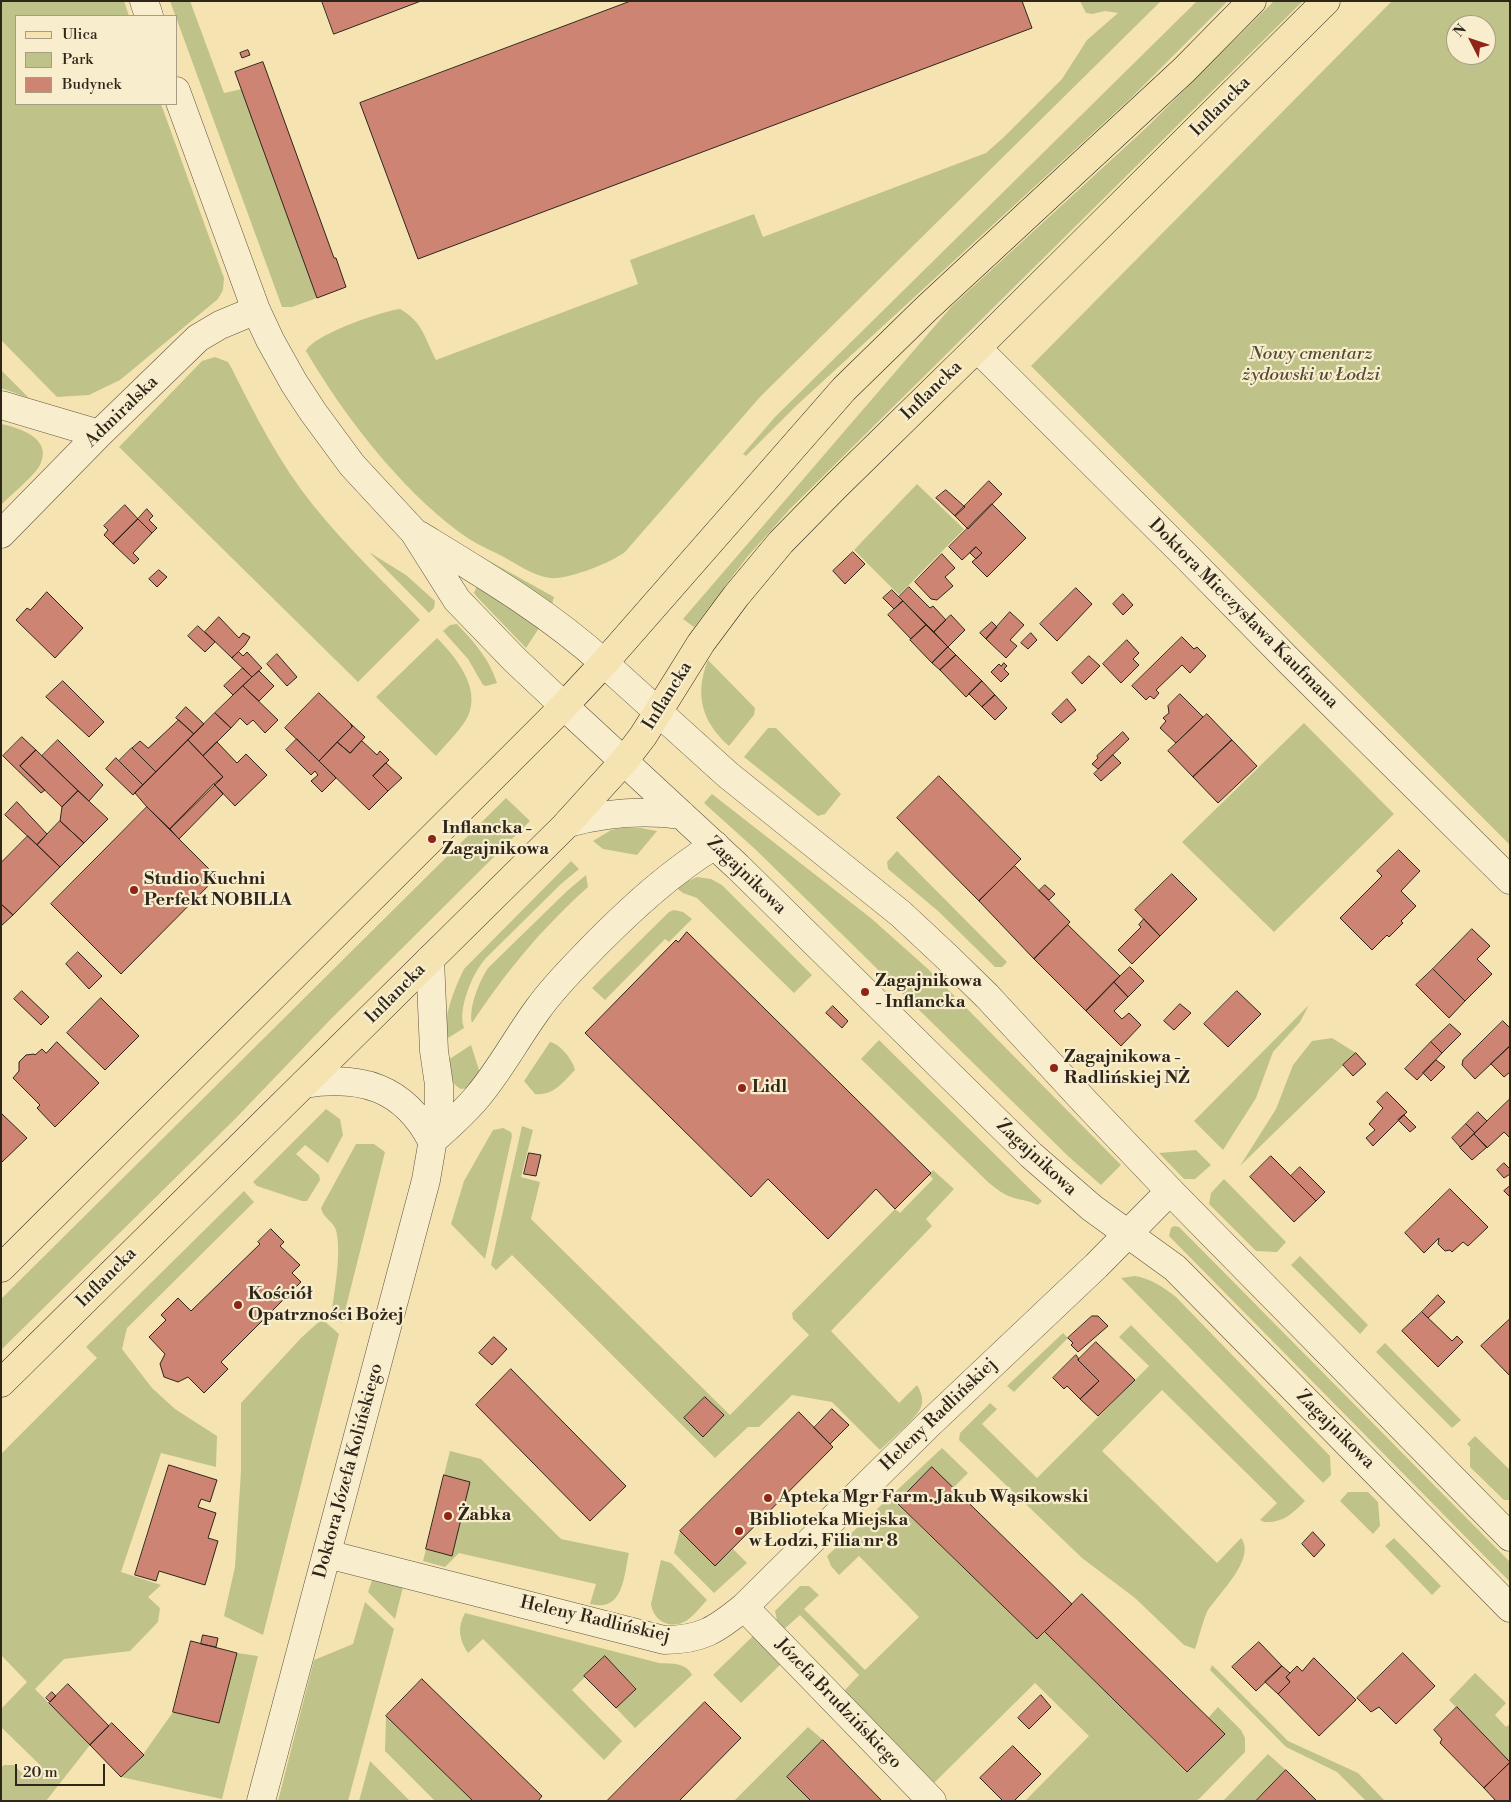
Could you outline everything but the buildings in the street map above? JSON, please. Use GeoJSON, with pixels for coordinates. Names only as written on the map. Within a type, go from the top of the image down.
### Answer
{"type":"FeatureCollection","features":[{"type":"Feature","properties":{"kind":"main road"},"geometry":{"type":"LineString","coordinates":[[1,1268],[564,706],[604,663],[844,389],[934,301],[1184,70],[1252,1]]}},
{"type":"Feature","properties":{"kind":"main road","name":"Inflancka"},"geometry":{"type":"LineString","coordinates":[[1,1383],[568,823],[624,761],[658,712],[701,643],[780,542],[1326,1]]}},
{"type":"Feature","properties":{"kind":"street"},"geometry":{"type":"LineString","coordinates":[[144,1],[149,15]]}},
{"type":"Feature","properties":{"kind":"street"},"geometry":{"type":"LineString","coordinates":[[178,96],[256,310],[274,349],[313,412],[352,465],[414,532],[486,576],[583,644],[728,775],[849,871],[947,956],[1170,1191],[1510,1537]]}},
{"type":"Feature","properties":{"kind":"street","name":"Admiralska"},"geometry":{"type":"LineString","coordinates":[[1,534],[99,434],[198,338],[220,325],[256,310]]}},
{"type":"Feature","properties":{"kind":"street","name":"Doktora Mieczysława Kaufmana"},"geometry":{"type":"LineString","coordinates":[[977,348],[1189,559],[1291,664],[1510,880]]}},
{"type":"Feature","properties":{"kind":"street"},"geometry":{"type":"LineString","coordinates":[[1,405],[99,434]]}},
{"type":"Feature","properties":{"kind":"street","name":"Zagajnikowa"},"geometry":{"type":"LineString","coordinates":[[414,532],[456,600],[515,660],[715,845],[1031,1155],[1092,1208],[1175,1268],[1510,1608]]}},
{"type":"Feature","properties":{"kind":"street"},"geometry":{"type":"LineString","coordinates":[[568,823],[597,816],[624,813],[650,812],[682,815]]}},
{"type":"Feature","properties":{"kind":"street"},"geometry":{"type":"LineString","coordinates":[[304,1084],[325,1081],[348,1081],[363,1083],[381,1089],[398,1099],[411,1110],[424,1125],[432,1141],[458,1118],[479,1095],[538,1009],[573,967],[666,878],[715,845]]}},
{"type":"Feature","properties":{"kind":"street","name":"Doktora Józefa Kolińskiego"},"geometry":{"type":"LineString","coordinates":[[262,1801],[426,1180],[439,1104],[439,1085],[434,1051],[430,959]]}},
{"type":"Feature","properties":{"kind":"street","name":"Heleny Radlińskiej"},"geometry":{"type":"LineString","coordinates":[[327,1554],[664,1640],[684,1640],[703,1635],[720,1626],[744,1607],[902,1450],[1072,1289],[1170,1191]]}},
{"type":"Feature","properties":{"kind":"street","name":"Józefa Brudzińskiego"},"geometry":{"type":"LineString","coordinates":[[744,1607],[932,1801]]}},
{"type":"Feature","properties":{"kind":"green space"},"geometry":{"type":"Polygon","coordinates":[[[1,1],[124,1],[129,15],[15,15],[15,105],[161,105],[224,278],[223,290],[218,299],[120,380],[89,395],[57,397],[1,340],[1,1]]]}},
{"type":"Feature","properties":{"kind":"green space"},"geometry":{"type":"Polygon","coordinates":[[[170,1],[190,1],[224,93],[242,89],[317,298],[292,307],[282,307],[178,23],[178,15],[175,15],[170,1]]]}},
{"type":"Feature","properties":{"kind":"green space"},"geometry":{"type":"Polygon","coordinates":[[[1080,1],[1161,1],[760,397],[625,552],[600,566],[578,574],[558,578],[544,577],[525,569],[459,532],[415,494],[374,449],[321,376],[306,351],[311,345],[334,331],[379,314],[400,309],[419,325],[436,360],[638,284],[630,260],[754,214],[763,237],[986,153],[1062,79],[1087,40],[1118,13],[1105,11],[1092,14],[1086,13],[1080,1]]]}},
{"type":"Feature","properties":{"kind":"green space"},"geometry":{"type":"Polygon","coordinates":[[[1197,1],[1228,1],[1131,98],[796,406],[746,456],[743,454],[775,417],[1197,1]]]}},
{"type":"Feature","properties":{"kind":"green space"},"geometry":{"type":"Polygon","coordinates":[[[1274,1],[1303,1],[790,509],[748,556],[694,627],[683,619],[952,306],[1146,128],[1274,1]]]}},
{"type":"Feature","properties":{"kind":"green space","name":"Nowy cmentarz żydowski w Łodzi"},"geometry":{"type":"Polygon","coordinates":[[[1392,1],[1510,1],[1510,845],[1031,366],[1392,1]]]}},
{"type":"Feature","properties":{"kind":"green space"},"geometry":{"type":"Polygon","coordinates":[[[215,357],[228,362],[279,456],[313,505],[420,620],[358,682],[119,447],[202,361],[215,357]]]}},
{"type":"Feature","properties":{"kind":"green space"},"geometry":{"type":"Polygon","coordinates":[[[1,370],[29,398],[1,388],[1,370]]]}},
{"type":"Feature","properties":{"kind":"green space"},"geometry":{"type":"Polygon","coordinates":[[[1,424],[17,428],[33,436],[42,448],[43,456],[40,465],[33,474],[1,505],[1,424]]]}},
{"type":"Feature","properties":{"kind":"green space"},"geometry":{"type":"Polygon","coordinates":[[[917,484],[964,529],[899,595],[854,550],[917,484]]]}},
{"type":"Feature","properties":{"kind":"green space"},"geometry":{"type":"Polygon","coordinates":[[[459,544],[554,597],[551,608],[459,544]]]}},
{"type":"Feature","properties":{"kind":"green space"},"geometry":{"type":"Polygon","coordinates":[[[369,552],[406,575],[435,601],[434,608],[429,613],[369,552]]]}},
{"type":"Feature","properties":{"kind":"green space"},"geometry":{"type":"Polygon","coordinates":[[[479,586],[541,625],[526,648],[477,597],[474,593],[479,586]]]}},
{"type":"Feature","properties":{"kind":"green space"},"geometry":{"type":"Polygon","coordinates":[[[457,624],[485,658],[497,683],[483,685],[468,659],[443,631],[450,625],[457,624]]]}},
{"type":"Feature","properties":{"kind":"green space"},"geometry":{"type":"Polygon","coordinates":[[[437,638],[459,664],[469,684],[471,705],[465,721],[436,756],[376,697],[437,638]]]}},
{"type":"Feature","properties":{"kind":"green space"},"geometry":{"type":"Polygon","coordinates":[[[708,660],[755,708],[754,715],[729,746],[712,727],[703,707],[702,685],[708,660]]]}},
{"type":"Feature","properties":{"kind":"green space"},"geometry":{"type":"Polygon","coordinates":[[[1304,723],[1394,814],[1274,932],[1182,842],[1304,723]]]}},
{"type":"Feature","properties":{"kind":"green space"},"geometry":{"type":"Polygon","coordinates":[[[768,728],[776,728],[841,794],[825,814],[818,816],[744,757],[768,728]]]}},
{"type":"Feature","properties":{"kind":"green space"},"geometry":{"type":"Polygon","coordinates":[[[712,794],[872,919],[928,969],[1121,1165],[1101,1185],[1069,1157],[755,849],[704,803],[712,794]]]}},
{"type":"Feature","properties":{"kind":"green space"},"geometry":{"type":"Polygon","coordinates":[[[506,798],[530,821],[330,1020],[235,1119],[1,1350],[1,1299],[506,798]]]}},
{"type":"Feature","properties":{"kind":"green space"},"geometry":{"type":"Polygon","coordinates":[[[641,828],[657,831],[637,855],[603,849],[593,841],[611,830],[641,828]]]}},
{"type":"Feature","properties":{"kind":"green space"},"geometry":{"type":"Polygon","coordinates":[[[897,851],[1007,962],[1002,967],[995,967],[938,911],[888,869],[887,862],[897,851]]]}},
{"type":"Feature","properties":{"kind":"green space"},"geometry":{"type":"Polygon","coordinates":[[[571,861],[579,869],[561,884],[481,964],[471,981],[464,1001],[462,1020],[464,1028],[445,1040],[446,1021],[450,1003],[464,969],[571,861]]]}},
{"type":"Feature","properties":{"kind":"green space"},"geometry":{"type":"Polygon","coordinates":[[[586,875],[588,887],[555,918],[526,951],[472,1023],[473,1002],[488,968],[586,875]]]}},
{"type":"Feature","properties":{"kind":"green space"},"geometry":{"type":"Polygon","coordinates":[[[697,877],[711,879],[722,885],[812,975],[794,993],[697,898],[683,893],[675,887],[697,877]]]}},
{"type":"Feature","properties":{"kind":"green space"},"geometry":{"type":"Polygon","coordinates":[[[674,910],[683,912],[692,919],[669,942],[665,939],[605,1000],[592,988],[669,912],[674,910]]]}},
{"type":"Feature","properties":{"kind":"green space"},"geometry":{"type":"Polygon","coordinates":[[[1309,1005],[1300,1022],[1273,1052],[1256,1098],[1223,1150],[1194,1121],[1309,1005]]]}},
{"type":"Feature","properties":{"kind":"green space"},"geometry":{"type":"Polygon","coordinates":[[[1332,1038],[1356,1053],[1240,1166],[1276,1109],[1293,1065],[1312,1041],[1332,1038]]]}},
{"type":"Feature","properties":{"kind":"green space"},"geometry":{"type":"Polygon","coordinates":[[[879,1040],[1042,1201],[1038,1205],[1010,1197],[991,1185],[861,1059],[879,1040]]]}},
{"type":"Feature","properties":{"kind":"green space"},"geometry":{"type":"Polygon","coordinates":[[[550,1042],[566,1053],[575,1070],[548,1093],[535,1094],[524,1081],[550,1042]]]}},
{"type":"Feature","properties":{"kind":"green space"},"geometry":{"type":"Polygon","coordinates":[[[471,1045],[480,1073],[468,1088],[461,1089],[452,1080],[448,1060],[471,1045]]]}},
{"type":"Feature","properties":{"kind":"green space"},"geometry":{"type":"Polygon","coordinates":[[[326,1109],[340,1119],[343,1135],[328,1163],[305,1145],[296,1154],[319,1175],[320,1180],[307,1201],[257,1186],[253,1182],[326,1109]]]}},
{"type":"Feature","properties":{"kind":"green space"},"geometry":{"type":"Polygon","coordinates":[[[522,1126],[533,1130],[521,1177],[540,1182],[531,1219],[730,1415],[809,1335],[793,1319],[792,1313],[895,1209],[900,1213],[933,1179],[929,1175],[933,1170],[954,1189],[926,1219],[932,1226],[831,1331],[899,1403],[917,1385],[920,1390],[922,1401],[918,1412],[880,1450],[832,1402],[792,1395],[759,1427],[748,1427],[715,1458],[512,1255],[496,1270],[491,1265],[522,1126]],[[705,1397],[684,1418],[703,1437],[724,1415],[705,1397]]]}},
{"type":"Feature","properties":{"kind":"green space"},"geometry":{"type":"Polygon","coordinates":[[[503,1128],[511,1132],[512,1136],[485,1259],[451,1224],[464,1181],[493,1130],[503,1128]]]}},
{"type":"Feature","properties":{"kind":"green space"},"geometry":{"type":"Polygon","coordinates":[[[356,1144],[374,1144],[385,1152],[342,1323],[331,1317],[338,1261],[338,1239],[333,1224],[321,1208],[356,1144]]]}},
{"type":"Feature","properties":{"kind":"green space"},"geometry":{"type":"Polygon","coordinates":[[[1196,1150],[1211,1165],[1195,1179],[1184,1179],[1159,1153],[1196,1150]]]}},
{"type":"Feature","properties":{"kind":"green space"},"geometry":{"type":"Polygon","coordinates":[[[1224,1179],[1286,1242],[1277,1252],[1256,1251],[1209,1204],[1211,1193],[1224,1179]]]}},
{"type":"Feature","properties":{"kind":"green space"},"geometry":{"type":"Polygon","coordinates":[[[244,1191],[254,1202],[127,1328],[122,1349],[152,1388],[175,1409],[217,1436],[216,1467],[161,1453],[121,1572],[161,1585],[148,1597],[160,1608],[158,1622],[130,1651],[64,1659],[35,1689],[90,1745],[46,1801],[1,1801],[1,1768],[4,1765],[14,1765],[27,1778],[40,1765],[1,1727],[1,1709],[27,1682],[1,1655],[1,1454],[97,1358],[86,1347],[244,1191]]]}},
{"type":"Feature","properties":{"kind":"green space"},"geometry":{"type":"Polygon","coordinates":[[[1174,1226],[1179,1227],[1194,1242],[1510,1562],[1510,1582],[1169,1236],[1171,1228],[1174,1226]]]}},
{"type":"Feature","properties":{"kind":"green space"},"geometry":{"type":"Polygon","coordinates":[[[1300,1256],[1368,1325],[1360,1334],[1291,1265],[1300,1256]]]}},
{"type":"Feature","properties":{"kind":"green space"},"geometry":{"type":"Polygon","coordinates":[[[1135,1276],[1157,1284],[1176,1297],[1330,1456],[1331,1475],[1323,1483],[1121,1278],[1135,1276]]]}},
{"type":"Feature","properties":{"kind":"green space"},"geometry":{"type":"Polygon","coordinates":[[[322,1319],[339,1334],[263,1635],[224,1616],[235,1567],[241,1471],[241,1403],[301,1338],[322,1319]]]}},
{"type":"Feature","properties":{"kind":"green space"},"geometry":{"type":"Polygon","coordinates":[[[1131,1325],[1305,1501],[1291,1514],[1282,1519],[1271,1522],[1260,1520],[1277,1503],[1162,1390],[1102,1451],[1217,1563],[1241,1538],[1245,1547],[1240,1566],[1207,1612],[1195,1649],[1184,1645],[1135,1598],[1082,1558],[959,1440],[960,1433],[990,1403],[997,1409],[982,1424],[1037,1478],[1149,1366],[1119,1337],[1131,1325]]]}},
{"type":"Feature","properties":{"kind":"green space"},"geometry":{"type":"Polygon","coordinates":[[[1063,1333],[1068,1338],[1014,1392],[1007,1386],[1063,1333]]]}},
{"type":"Feature","properties":{"kind":"green space"},"geometry":{"type":"Polygon","coordinates":[[[1385,1343],[1461,1420],[1452,1428],[1376,1352],[1385,1343]]]}},
{"type":"Feature","properties":{"kind":"green space"},"geometry":{"type":"Polygon","coordinates":[[[1475,1436],[1510,1470],[1510,1500],[1504,1500],[1470,1467],[1470,1447],[1467,1444],[1475,1436]]]}},
{"type":"Feature","properties":{"kind":"green space"},"geometry":{"type":"Polygon","coordinates":[[[942,1448],[968,1473],[953,1488],[932,1468],[897,1504],[1037,1639],[1045,1632],[1186,1772],[1224,1734],[1208,1718],[1218,1707],[1241,1730],[1245,1738],[1245,1752],[1199,1799],[1195,1801],[1025,1801],[1089,1736],[1035,1683],[934,1783],[844,1691],[859,1675],[800,1615],[783,1630],[778,1625],[775,1611],[800,1586],[809,1586],[819,1595],[804,1609],[865,1670],[919,1617],[859,1556],[839,1575],[831,1566],[827,1556],[942,1448]]]}},
{"type":"Feature","properties":{"kind":"green space"},"geometry":{"type":"Polygon","coordinates":[[[450,1451],[481,1459],[561,1539],[629,1553],[625,1576],[615,1598],[610,1603],[603,1605],[590,1604],[596,1584],[459,1553],[445,1567],[423,1561],[426,1549],[452,1556],[470,1482],[444,1475],[450,1451]]]}},
{"type":"Feature","properties":{"kind":"green space"},"geometry":{"type":"Polygon","coordinates":[[[1348,1492],[1368,1492],[1378,1502],[1380,1526],[1373,1534],[1340,1501],[1348,1492]]]}},
{"type":"Feature","properties":{"kind":"green space"},"geometry":{"type":"Polygon","coordinates":[[[680,1531],[715,1566],[733,1549],[747,1563],[714,1593],[674,1553],[680,1531]]]}},
{"type":"Feature","properties":{"kind":"green space"},"geometry":{"type":"Polygon","coordinates":[[[1394,1538],[1441,1586],[1432,1595],[1385,1546],[1394,1538]]]}},
{"type":"Feature","properties":{"kind":"green space"},"geometry":{"type":"Polygon","coordinates":[[[661,1560],[671,1563],[707,1600],[690,1618],[678,1624],[672,1625],[661,1621],[653,1611],[651,1604],[661,1560]]]}},
{"type":"Feature","properties":{"kind":"green space"},"geometry":{"type":"Polygon","coordinates":[[[373,1578],[403,1587],[395,1619],[368,1592],[373,1578]]]}},
{"type":"Feature","properties":{"kind":"green space"},"geometry":{"type":"Polygon","coordinates":[[[365,1602],[394,1629],[348,1801],[278,1801],[314,1660],[353,1644],[365,1602]]]}},
{"type":"Feature","properties":{"kind":"green space"},"geometry":{"type":"Polygon","coordinates":[[[465,1613],[659,1663],[678,1664],[686,1668],[692,1675],[635,1728],[616,1708],[636,1688],[605,1657],[572,1690],[622,1741],[604,1760],[483,1639],[468,1653],[460,1633],[465,1613]]]}},
{"type":"Feature","properties":{"kind":"green space"},"geometry":{"type":"Polygon","coordinates":[[[753,1636],[782,1663],[741,1703],[713,1675],[753,1636]]]}},
{"type":"Feature","properties":{"kind":"green space"},"geometry":{"type":"Polygon","coordinates":[[[237,1653],[258,1656],[222,1799],[121,1777],[142,1756],[173,1712],[219,1723],[237,1653]]]}},
{"type":"Feature","properties":{"kind":"green space"},"geometry":{"type":"Polygon","coordinates":[[[1212,1665],[1288,1741],[1358,1773],[1385,1801],[1366,1801],[1337,1772],[1286,1747],[1210,1670],[1212,1665]]]}},
{"type":"Feature","properties":{"kind":"green space"},"geometry":{"type":"Polygon","coordinates":[[[1475,1673],[1506,1703],[1495,1715],[1506,1727],[1510,1724],[1510,1762],[1449,1700],[1475,1673]]]}},
{"type":"Feature","properties":{"kind":"green space"},"geometry":{"type":"Polygon","coordinates":[[[386,1716],[473,1801],[435,1801],[385,1751],[386,1716]]]}},
{"type":"Feature","properties":{"kind":"green space"},"geometry":{"type":"Polygon","coordinates":[[[808,1727],[823,1740],[787,1777],[811,1801],[734,1801],[808,1727]]]}},
{"type":"Feature","properties":{"kind":"green space"},"geometry":{"type":"Polygon","coordinates":[[[1268,1754],[1286,1770],[1256,1801],[1223,1801],[1268,1754]]]}},
{"type":"Feature","properties":{"kind":"green space"},"geometry":{"type":"Polygon","coordinates":[[[370,1761],[410,1801],[359,1801],[370,1761]]]}},
{"type":"Feature","properties":{"kind":"place","name":"Inflancka - Zagajnikowa"},"geometry":{"type":"Point","coordinates":[432,839]}},
{"type":"Feature","properties":{"kind":"place","name":"Studio Kuchni Perfekt NOBILIA"},"geometry":{"type":"Point","coordinates":[134,890]}},
{"type":"Feature","properties":{"kind":"place","name":"Zagajnikowa - Inflancka"},"geometry":{"type":"Point","coordinates":[865,992]}},
{"type":"Feature","properties":{"kind":"place","name":"Zagajnikowa - Radlińskiej NŻ"},"geometry":{"type":"Point","coordinates":[1054,1068]}},
{"type":"Feature","properties":{"kind":"place","name":"Lidl"},"geometry":{"type":"Point","coordinates":[742,1088]}},
{"type":"Feature","properties":{"kind":"place","name":"Kościół Opatrzności Bożej"},"geometry":{"type":"Point","coordinates":[238,1305]}},
{"type":"Feature","properties":{"kind":"place","name":"Apteka Mgr Farm. Jakub Wąsikowski"},"geometry":{"type":"Point","coordinates":[768,1498]}},
{"type":"Feature","properties":{"kind":"place","name":"Żabka"},"geometry":{"type":"Point","coordinates":[448,1516]}},
{"type":"Feature","properties":{"kind":"place","name":"Biblioteka Miejska w Łodzi, Filia nr 8"},"geometry":{"type":"Point","coordinates":[739,1531]}}]}
